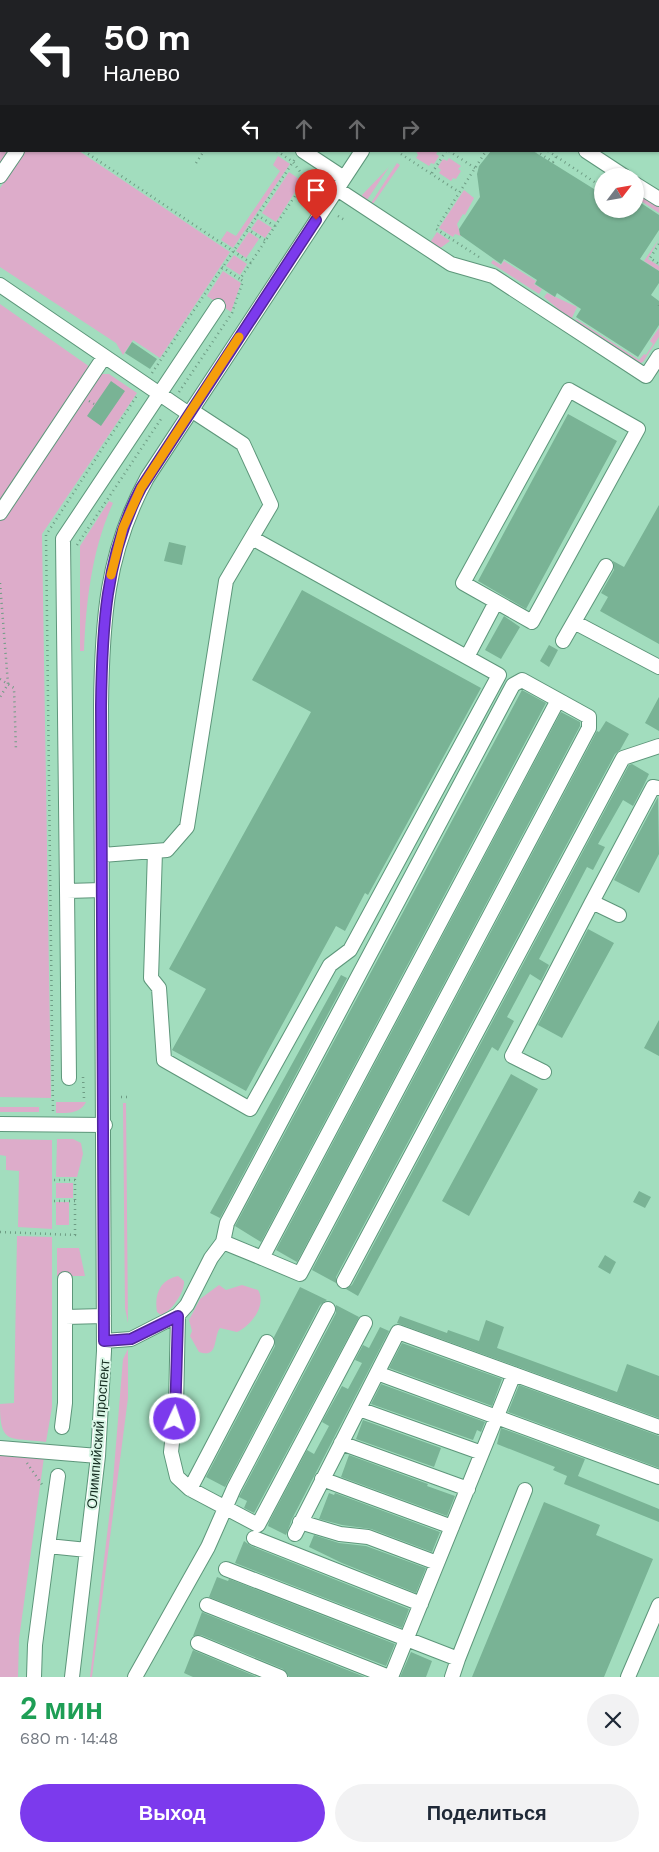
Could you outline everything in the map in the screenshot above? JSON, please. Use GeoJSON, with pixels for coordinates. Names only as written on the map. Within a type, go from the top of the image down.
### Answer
{"type":"FeatureCollection","features":[{"type":"Feature","properties":{"kind":"street"},"geometry":{"type":"LineString","coordinates":[[0,176],[16,152]]}},
{"type":"Feature","properties":{"kind":"street"},"geometry":{"type":"LineString","coordinates":[[304,152],[340,184],[452,264],[493,276],[646,376],[659,356]]}},
{"type":"Feature","properties":{"kind":"street","name":"Олимпийский проспект"},"geometry":{"type":"LineString","coordinates":[[72,1677],[98,1456],[104,1341],[105,1125],[102,890],[102,646],[114,558],[135,499],[361,152]]}},
{"type":"Feature","properties":{"kind":"street"},"geometry":{"type":"LineString","coordinates":[[588,152],[612,168]]}},
{"type":"Feature","properties":{"kind":"street"},"geometry":{"type":"LineString","coordinates":[[644,190],[659,199]]}},
{"type":"Feature","properties":{"kind":"street"},"geometry":{"type":"LineString","coordinates":[[0,285],[159,394],[244,444],[271,505],[226,581],[187,827],[167,850],[102,855]]}},
{"type":"Feature","properties":{"kind":"street"},"geometry":{"type":"LineString","coordinates":[[70,1078],[63,540],[218,306]]}},
{"type":"Feature","properties":{"kind":"street"},"geometry":{"type":"LineString","coordinates":[[0,513],[104,357]]}},
{"type":"Feature","properties":{"kind":"street"},"geometry":{"type":"LineString","coordinates":[[569,390],[638,429],[532,622],[496,602],[463,583],[569,390]]}},
{"type":"Feature","properties":{"kind":"street"},"geometry":{"type":"LineString","coordinates":[[155,851],[151,978],[159,988],[164,1060],[250,1109],[330,965],[350,950],[499,675],[252,538]]}},
{"type":"Feature","properties":{"kind":"street"},"geometry":{"type":"LineString","coordinates":[[562,641],[606,566]]}},
{"type":"Feature","properties":{"kind":"street"},"geometry":{"type":"LineString","coordinates":[[467,657],[496,602]]}},
{"type":"Feature","properties":{"kind":"street"},"geometry":{"type":"LineString","coordinates":[[574,622],[659,667]]}},
{"type":"Feature","properties":{"kind":"street"},"geometry":{"type":"LineString","coordinates":[[104,1341],[131,1339],[178,1316],[187,1305],[211,1258],[223,1242],[227,1223],[513,685],[522,680],[589,718],[589,728],[300,1274],[223,1242]]}},
{"type":"Feature","properties":{"kind":"street"},"geometry":{"type":"LineString","coordinates":[[262,1258],[558,700]]}},
{"type":"Feature","properties":{"kind":"street"},"geometry":{"type":"LineString","coordinates":[[344,1282],[624,758],[659,746]]}},
{"type":"Feature","properties":{"kind":"street"},"geometry":{"type":"LineString","coordinates":[[544,1072],[512,1056],[653,787],[659,788]]}},
{"type":"Feature","properties":{"kind":"street"},"geometry":{"type":"LineString","coordinates":[[68,891],[102,890]]}},
{"type":"Feature","properties":{"kind":"street"},"geometry":{"type":"LineString","coordinates":[[592,902],[619,915]]}},
{"type":"Feature","properties":{"kind":"street"},"geometry":{"type":"LineString","coordinates":[[0,1124],[105,1125]]}},
{"type":"Feature","properties":{"kind":"street"},"geometry":{"type":"LineString","coordinates":[[62,1427],[66,1403],[65,1279]]}},
{"type":"Feature","properties":{"kind":"street"},"geometry":{"type":"LineString","coordinates":[[135,1677],[208,1546],[224,1509],[328,1309]]}},
{"type":"Feature","properties":{"kind":"street"},"geometry":{"type":"LineString","coordinates":[[65,1317],[104,1316]]}},
{"type":"Feature","properties":{"kind":"street"},"geometry":{"type":"LineString","coordinates":[[178,1316],[176,1406],[171,1452],[177,1477],[190,1489],[224,1509],[258,1525],[365,1323]]}},
{"type":"Feature","properties":{"kind":"street"},"geometry":{"type":"LineString","coordinates":[[437,1564],[368,1537],[298,1528],[398,1332],[659,1426]]}},
{"type":"Feature","properties":{"kind":"street"},"geometry":{"type":"LineString","coordinates":[[190,1489],[267,1342]]}},
{"type":"Feature","properties":{"kind":"street"},"geometry":{"type":"LineString","coordinates":[[377,1373],[496,1419],[659,1477]]}},
{"type":"Feature","properties":{"kind":"street"},"geometry":{"type":"LineString","coordinates":[[207,1606],[390,1677],[514,1374]]}},
{"type":"Feature","properties":{"kind":"street"},"geometry":{"type":"LineString","coordinates":[[359,1408],[482,1453]]}},
{"type":"Feature","properties":{"kind":"street"},"geometry":{"type":"LineString","coordinates":[[341,1443],[468,1489]]}},
{"type":"Feature","properties":{"kind":"street"},"geometry":{"type":"LineString","coordinates":[[0,1448],[98,1456]]}},
{"type":"Feature","properties":{"kind":"street"},"geometry":{"type":"LineString","coordinates":[[34,1677],[35,1645],[58,1476]]}},
{"type":"Feature","properties":{"kind":"street"},"geometry":{"type":"LineString","coordinates":[[322,1479],[452,1527]]}},
{"type":"Feature","properties":{"kind":"street"},"geometry":{"type":"LineString","coordinates":[[452,1677],[525,1490]]}},
{"type":"Feature","properties":{"kind":"street"},"geometry":{"type":"LineString","coordinates":[[254,1538],[421,1604]]}},
{"type":"Feature","properties":{"kind":"street"},"geometry":{"type":"LineString","coordinates":[[48,1546],[87,1550]]}},
{"type":"Feature","properties":{"kind":"street"},"geometry":{"type":"LineString","coordinates":[[226,1569],[458,1659]]}},
{"type":"Feature","properties":{"kind":"street"},"geometry":{"type":"LineString","coordinates":[[628,1677],[659,1605]]}},
{"type":"Feature","properties":{"kind":"street"},"geometry":{"type":"LineString","coordinates":[[198,1643],[280,1677]]}},
{"type":"Feature","properties":{"kind":"path"},"geometry":{"type":"LineString","coordinates":[[85,152],[251,263]]}},
{"type":"Feature","properties":{"kind":"path"},"geometry":{"type":"LineString","coordinates":[[196,163],[203,152]]}},
{"type":"Feature","properties":{"kind":"path"},"geometry":{"type":"LineString","coordinates":[[222,267],[240,279],[306,180],[292,162],[278,152]]}},
{"type":"Feature","properties":{"kind":"path"},"geometry":{"type":"LineString","coordinates":[[431,174],[446,152]]}},
{"type":"Feature","properties":{"kind":"path"},"geometry":{"type":"LineString","coordinates":[[449,152],[475,168]]}},
{"type":"Feature","properties":{"kind":"path"},"geometry":{"type":"LineString","coordinates":[[482,259],[436,228],[485,152]]}},
{"type":"Feature","properties":{"kind":"path"},"geometry":{"type":"LineString","coordinates":[[538,152],[553,162],[556,157]]}},
{"type":"Feature","properties":{"kind":"path"},"geometry":{"type":"LineString","coordinates":[[549,152],[594,182]]}},
{"type":"Feature","properties":{"kind":"path"},"geometry":{"type":"LineString","coordinates":[[401,154],[460,192]]}},
{"type":"Feature","properties":{"kind":"path"},"geometry":{"type":"LineString","coordinates":[[299,190],[312,198]]}},
{"type":"Feature","properties":{"kind":"path"},"geometry":{"type":"LineString","coordinates":[[257,214],[275,226]]}},
{"type":"Feature","properties":{"kind":"path"},"geometry":{"type":"LineString","coordinates":[[338,216],[346,221]]}},
{"type":"Feature","properties":{"kind":"path"},"geometry":{"type":"LineString","coordinates":[[247,229],[265,240]]}},
{"type":"Feature","properties":{"kind":"path"},"geometry":{"type":"LineString","coordinates":[[659,244],[650,258],[659,264]]}},
{"type":"Feature","properties":{"kind":"path"},"geometry":{"type":"LineString","coordinates":[[0,583],[8,684],[0,697]]}},
{"type":"Feature","properties":{"kind":"path"},"geometry":{"type":"LineString","coordinates":[[0,679],[14,688],[16,751]]}},
{"type":"Feature","properties":{"kind":"path"},"geometry":{"type":"LineString","coordinates":[[121,1097],[129,1097]]}},
{"type":"Feature","properties":{"kind":"path"},"geometry":{"type":"LineString","coordinates":[[0,1232],[75,1234],[75,1180],[54,1180]]}},
{"type":"Feature","properties":{"kind":"path"},"geometry":{"type":"LineString","coordinates":[[54,1201],[75,1201]]}},
{"type":"Feature","properties":{"kind":"path"},"geometry":{"type":"LineString","coordinates":[[17,1448],[43,1486]]}},
{"type":"Feature","properties":{"kind":"shaded area"},"geometry":{"type":"Polygon","coordinates":[[[0,152],[7,152],[0,163],[0,152]]]}},
{"type":"Feature","properties":{"kind":"shaded area"},"geometry":{"type":"Polygon","coordinates":[[[24,152],[80,152],[230,252],[160,358],[133,340],[123,355],[116,343],[0,267],[0,188],[24,152]]]}},
{"type":"Feature","properties":{"kind":"shaded area"},"geometry":{"type":"Polygon","coordinates":[[[416,152],[437,152],[436,154],[439,156],[434,164],[431,163],[429,166],[416,158],[418,155],[416,152]]]}},
{"type":"Feature","properties":{"kind":"shaded area"},"geometry":{"type":"Polygon","coordinates":[[[278,156],[290,164],[233,248],[221,240],[227,231],[236,236],[280,171],[273,165],[278,156]]]}},
{"type":"Feature","properties":{"kind":"shaded area"},"geometry":{"type":"Polygon","coordinates":[[[449,158],[461,166],[458,169],[461,171],[456,179],[453,178],[451,181],[439,173],[441,170],[438,167],[443,159],[447,161],[449,158]]]}},
{"type":"Feature","properties":{"kind":"shaded area"},"geometry":{"type":"Polygon","coordinates":[[[397,163],[400,165],[373,204],[369,206],[397,163]]]}},
{"type":"Feature","properties":{"kind":"shaded area"},"geometry":{"type":"Polygon","coordinates":[[[389,167],[365,203],[362,195],[389,167]]]}},
{"type":"Feature","properties":{"kind":"shaded area"},"geometry":{"type":"Polygon","coordinates":[[[289,172],[302,181],[276,222],[262,213],[289,172]]]}},
{"type":"Feature","properties":{"kind":"shaded area"},"geometry":{"type":"Polygon","coordinates":[[[464,190],[474,198],[465,215],[463,214],[457,224],[461,236],[455,234],[453,237],[439,228],[464,190]]]}},
{"type":"Feature","properties":{"kind":"shaded area"},"geometry":{"type":"Polygon","coordinates":[[[644,197],[659,207],[659,213],[644,203],[644,197]]]}},
{"type":"Feature","properties":{"kind":"shaded area"},"geometry":{"type":"Polygon","coordinates":[[[258,219],[272,228],[265,238],[251,229],[258,219]]]}},
{"type":"Feature","properties":{"kind":"shaded area"},"geometry":{"type":"Polygon","coordinates":[[[249,232],[259,239],[246,258],[236,251],[249,232]]]}},
{"type":"Feature","properties":{"kind":"shaded area"},"geometry":{"type":"Polygon","coordinates":[[[437,232],[450,241],[439,249],[429,244],[437,232]]]}},
{"type":"Feature","properties":{"kind":"shaded area"},"geometry":{"type":"Polygon","coordinates":[[[659,239],[648,259],[659,266],[659,271],[644,261],[659,239]]]}},
{"type":"Feature","properties":{"kind":"shaded area"},"geometry":{"type":"Polygon","coordinates":[[[234,255],[247,264],[240,275],[226,266],[234,255]]]}},
{"type":"Feature","properties":{"kind":"shaded area"},"geometry":{"type":"Polygon","coordinates":[[[493,260],[501,265],[504,261],[536,281],[534,284],[542,289],[539,294],[491,263],[493,260]]]}},
{"type":"Feature","properties":{"kind":"shaded area"},"geometry":{"type":"Polygon","coordinates":[[[223,271],[241,283],[231,312],[207,296],[223,271]]]}},
{"type":"Feature","properties":{"kind":"shaded area"},"geometry":{"type":"Polygon","coordinates":[[[547,293],[577,307],[571,320],[544,297],[547,293]]]}},
{"type":"Feature","properties":{"kind":"shaded area"},"geometry":{"type":"Polygon","coordinates":[[[0,304],[100,374],[109,374],[137,393],[42,534],[51,1098],[0,1097],[0,304]]]}},
{"type":"Feature","properties":{"kind":"shaded area"},"geometry":{"type":"Polygon","coordinates":[[[576,319],[639,360],[644,354],[646,355],[653,344],[650,341],[659,328],[659,337],[643,362],[638,364],[574,322],[576,319]]]}},
{"type":"Feature","properties":{"kind":"shaded area"},"geometry":{"type":"Polygon","coordinates":[[[109,501],[113,503],[95,557],[86,613],[84,651],[80,651],[80,546],[109,501]]]}},
{"type":"Feature","properties":{"kind":"shaded area"},"geometry":{"type":"Polygon","coordinates":[[[56,1102],[86,1102],[77,1111],[56,1113],[56,1102]]]}},
{"type":"Feature","properties":{"kind":"shaded area"},"geometry":{"type":"Polygon","coordinates":[[[123,1103],[126,1103],[128,1323],[125,1308],[123,1103]]]}},
{"type":"Feature","properties":{"kind":"shaded area"},"geometry":{"type":"Polygon","coordinates":[[[0,1107],[39,1107],[39,1112],[0,1112],[0,1107]]]}},
{"type":"Feature","properties":{"kind":"shaded area"},"geometry":{"type":"Polygon","coordinates":[[[0,1139],[52,1140],[52,1229],[18,1227],[19,1171],[6,1170],[6,1156],[0,1155],[0,1139]]]}},
{"type":"Feature","properties":{"kind":"shaded area"},"geometry":{"type":"Polygon","coordinates":[[[57,1139],[73,1139],[81,1143],[83,1154],[77,1177],[56,1177],[57,1139]]]}},
{"type":"Feature","properties":{"kind":"shaded area"},"geometry":{"type":"Polygon","coordinates":[[[56,1183],[73,1183],[73,1198],[56,1198],[56,1183]]]}},
{"type":"Feature","properties":{"kind":"shaded area"},"geometry":{"type":"Polygon","coordinates":[[[56,1202],[69,1202],[69,1225],[56,1225],[56,1202]]]}},
{"type":"Feature","properties":{"kind":"shaded area"},"geometry":{"type":"Polygon","coordinates":[[[17,1236],[52,1237],[52,1407],[46,1442],[10,1437],[2,1427],[0,1417],[0,1404],[14,1403],[17,1236]]]}},
{"type":"Feature","properties":{"kind":"shaded area"},"geometry":{"type":"Polygon","coordinates":[[[57,1248],[79,1248],[85,1276],[57,1276],[57,1248]]]}},
{"type":"Feature","properties":{"kind":"shaded area"},"geometry":{"type":"Polygon","coordinates":[[[178,1276],[184,1281],[180,1296],[169,1310],[161,1315],[157,1312],[156,1305],[160,1289],[167,1281],[178,1276]]]}},
{"type":"Feature","properties":{"kind":"shaded area"},"geometry":{"type":"Polygon","coordinates":[[[219,1285],[226,1290],[242,1285],[258,1290],[260,1296],[259,1308],[252,1320],[237,1332],[220,1328],[213,1350],[205,1353],[199,1352],[190,1336],[192,1331],[189,1320],[200,1299],[219,1285]]]}},
{"type":"Feature","properties":{"kind":"shaded area"},"geometry":{"type":"Polygon","coordinates":[[[128,1349],[128,1398],[92,1677],[90,1677],[112,1493],[123,1359],[128,1349]]]}},
{"type":"Feature","properties":{"kind":"shaded area"},"geometry":{"type":"Polygon","coordinates":[[[0,1454],[44,1457],[19,1639],[18,1677],[0,1677],[0,1454]]]}},
{"type":"Feature","properties":{"kind":"building"},"geometry":{"type":"Polygon","coordinates":[[[490,152],[535,152],[594,189],[594,218],[644,218],[644,205],[659,215],[659,230],[640,259],[659,271],[659,283],[651,295],[659,301],[659,325],[638,357],[576,317],[581,309],[557,293],[555,297],[535,284],[537,280],[504,259],[501,264],[460,235],[459,229],[480,197],[477,174],[479,166],[490,152]]]}},
{"type":"Feature","properties":{"kind":"building"},"geometry":{"type":"Polygon","coordinates":[[[132,342],[157,359],[150,369],[125,353],[132,342]]]}},
{"type":"Feature","properties":{"kind":"building"},"geometry":{"type":"Polygon","coordinates":[[[111,381],[125,391],[101,426],[87,416],[111,381]]]}},
{"type":"Feature","properties":{"kind":"building"},"geometry":{"type":"Polygon","coordinates":[[[568,414],[617,441],[526,609],[478,581],[568,414]]]}},
{"type":"Feature","properties":{"kind":"building"},"geometry":{"type":"Polygon","coordinates":[[[659,505],[659,644],[600,611],[608,597],[601,593],[614,570],[613,561],[624,567],[659,505]]]}},
{"type":"Feature","properties":{"kind":"building"},"geometry":{"type":"Polygon","coordinates":[[[169,542],[186,546],[182,565],[164,561],[169,542]]]}},
{"type":"Feature","properties":{"kind":"building"},"geometry":{"type":"Polygon","coordinates":[[[302,590],[481,688],[368,895],[365,893],[345,931],[336,926],[246,1091],[172,1050],[206,989],[169,969],[311,712],[252,680],[302,590]]]}},
{"type":"Feature","properties":{"kind":"building"},"geometry":{"type":"Polygon","coordinates":[[[504,616],[520,627],[501,659],[485,650],[504,616]]]}},
{"type":"Feature","properties":{"kind":"building"},"geometry":{"type":"Polygon","coordinates":[[[549,645],[558,650],[549,667],[540,661],[549,645]]]}},
{"type":"Feature","properties":{"kind":"building"},"geometry":{"type":"Polygon","coordinates":[[[522,690],[546,703],[261,1242],[235,1226],[522,690]]]}},
{"type":"Feature","properties":{"kind":"building"},"geometry":{"type":"Polygon","coordinates":[[[659,697],[659,731],[645,723],[659,697]]]}},
{"type":"Feature","properties":{"kind":"building"},"geometry":{"type":"Polygon","coordinates":[[[561,712],[580,722],[580,726],[297,1262],[276,1250],[561,712]]]}},
{"type":"Feature","properties":{"kind":"building"},"geometry":{"type":"Polygon","coordinates":[[[606,721],[629,734],[620,750],[615,754],[336,1277],[336,1283],[312,1270],[597,731],[599,732],[606,721]]]}},
{"type":"Feature","properties":{"kind":"building"},"geometry":{"type":"Polygon","coordinates":[[[632,764],[649,774],[643,787],[633,806],[623,800],[598,844],[605,847],[593,870],[587,867],[539,959],[549,965],[541,981],[530,974],[507,1017],[514,1021],[498,1051],[492,1047],[358,1296],[346,1289],[352,1285],[629,765],[632,764]]]}},
{"type":"Feature","properties":{"kind":"building"},"geometry":{"type":"Polygon","coordinates":[[[658,797],[659,854],[639,893],[614,880],[658,797]]]}},
{"type":"Feature","properties":{"kind":"building"},"geometry":{"type":"Polygon","coordinates":[[[588,929],[614,943],[562,1038],[538,1025],[588,929]]]}},
{"type":"Feature","properties":{"kind":"building"},"geometry":{"type":"Polygon","coordinates":[[[341,975],[347,978],[220,1218],[210,1213],[341,975]]]}},
{"type":"Feature","properties":{"kind":"building"},"geometry":{"type":"Polygon","coordinates":[[[659,1020],[659,1056],[644,1048],[659,1020]]]}},
{"type":"Feature","properties":{"kind":"building"},"geometry":{"type":"Polygon","coordinates":[[[511,1074],[538,1089],[469,1216],[442,1201],[511,1074]]]}},
{"type":"Feature","properties":{"kind":"building"},"geometry":{"type":"Polygon","coordinates":[[[639,1191],[651,1197],[645,1208],[633,1202],[639,1191]]]}},
{"type":"Feature","properties":{"kind":"building"},"geometry":{"type":"Polygon","coordinates":[[[605,1255],[616,1262],[610,1274],[598,1267],[605,1255]]]}},
{"type":"Feature","properties":{"kind":"building"},"geometry":{"type":"Polygon","coordinates":[[[300,1287],[327,1300],[320,1305],[225,1487],[206,1477],[275,1346],[274,1337],[300,1287]]]}},
{"type":"Feature","properties":{"kind":"building"},"geometry":{"type":"Polygon","coordinates":[[[336,1305],[359,1317],[254,1513],[244,1508],[247,1501],[239,1497],[336,1313],[336,1305]]]}},
{"type":"Feature","properties":{"kind":"building"},"geometry":{"type":"Polygon","coordinates":[[[400,1316],[447,1333],[448,1330],[479,1341],[486,1320],[504,1327],[497,1348],[617,1392],[627,1364],[659,1376],[659,1418],[397,1323],[400,1316]]]}},
{"type":"Feature","properties":{"kind":"building"},"geometry":{"type":"Polygon","coordinates":[[[380,1327],[389,1331],[292,1519],[286,1535],[268,1526],[307,1450],[314,1454],[329,1426],[322,1422],[342,1386],[348,1389],[362,1363],[355,1360],[363,1345],[369,1348],[380,1327]]]}},
{"type":"Feature","properties":{"kind":"building"},"geometry":{"type":"Polygon","coordinates":[[[402,1343],[502,1379],[492,1406],[389,1368],[402,1343]]]}},
{"type":"Feature","properties":{"kind":"building"},"geometry":{"type":"Polygon","coordinates":[[[381,1384],[485,1422],[481,1432],[477,1430],[473,1440],[371,1404],[381,1384]]]}},
{"type":"Feature","properties":{"kind":"building"},"geometry":{"type":"Polygon","coordinates":[[[519,1385],[659,1436],[659,1468],[508,1412],[519,1385]]]}},
{"type":"Feature","properties":{"kind":"building"},"geometry":{"type":"Polygon","coordinates":[[[363,1420],[441,1448],[434,1467],[356,1439],[363,1420]]]}},
{"type":"Feature","properties":{"kind":"building"},"geometry":{"type":"Polygon","coordinates":[[[501,1428],[585,1459],[578,1476],[659,1509],[659,1522],[564,1484],[567,1476],[553,1470],[555,1467],[497,1444],[501,1428]]]}},
{"type":"Feature","properties":{"kind":"building"},"geometry":{"type":"Polygon","coordinates":[[[349,1455],[455,1496],[447,1516],[341,1477],[349,1455]]]}},
{"type":"Feature","properties":{"kind":"building"},"geometry":{"type":"Polygon","coordinates":[[[329,1493],[334,1495],[335,1493],[440,1532],[432,1552],[371,1529],[342,1525],[319,1519],[329,1493]]]}},
{"type":"Feature","properties":{"kind":"building"},"geometry":{"type":"Polygon","coordinates":[[[544,1502],[600,1525],[596,1535],[653,1559],[604,1677],[472,1677],[544,1502]]]}},
{"type":"Feature","properties":{"kind":"building"},"geometry":{"type":"Polygon","coordinates":[[[314,1535],[339,1543],[366,1546],[426,1568],[416,1593],[342,1563],[309,1547],[314,1535]]]}},
{"type":"Feature","properties":{"kind":"building"},"geometry":{"type":"Polygon","coordinates":[[[244,1541],[251,1546],[409,1609],[402,1628],[235,1563],[244,1541]]]}},
{"type":"Feature","properties":{"kind":"building"},"geometry":{"type":"Polygon","coordinates":[[[217,1577],[228,1581],[229,1579],[395,1644],[386,1666],[209,1597],[217,1577]]]}},
{"type":"Feature","properties":{"kind":"building"},"geometry":{"type":"Polygon","coordinates":[[[202,1612],[365,1677],[289,1677],[283,1669],[201,1635],[193,1636],[202,1612]]]}},
{"type":"Feature","properties":{"kind":"building"},"geometry":{"type":"Polygon","coordinates":[[[193,1650],[257,1677],[193,1677],[184,1673],[193,1650]]]}},
{"type":"Feature","properties":{"kind":"building"},"geometry":{"type":"Polygon","coordinates":[[[411,1652],[432,1661],[426,1677],[400,1677],[411,1652]]]}},
{"type":"Feature","properties":{"kind":"slow traffic"},"geometry":{"type":"LineString","coordinates":[[111,575],[123,528],[135,499],[239,337]]}},
{"type":"Feature","properties":{"kind":"route"},"geometry":{"type":"LineString","coordinates":[[175,1419],[178,1316],[131,1339],[104,1341],[105,1125],[101,706],[105,610],[114,558],[123,528],[135,499],[316,220]]}}]}
